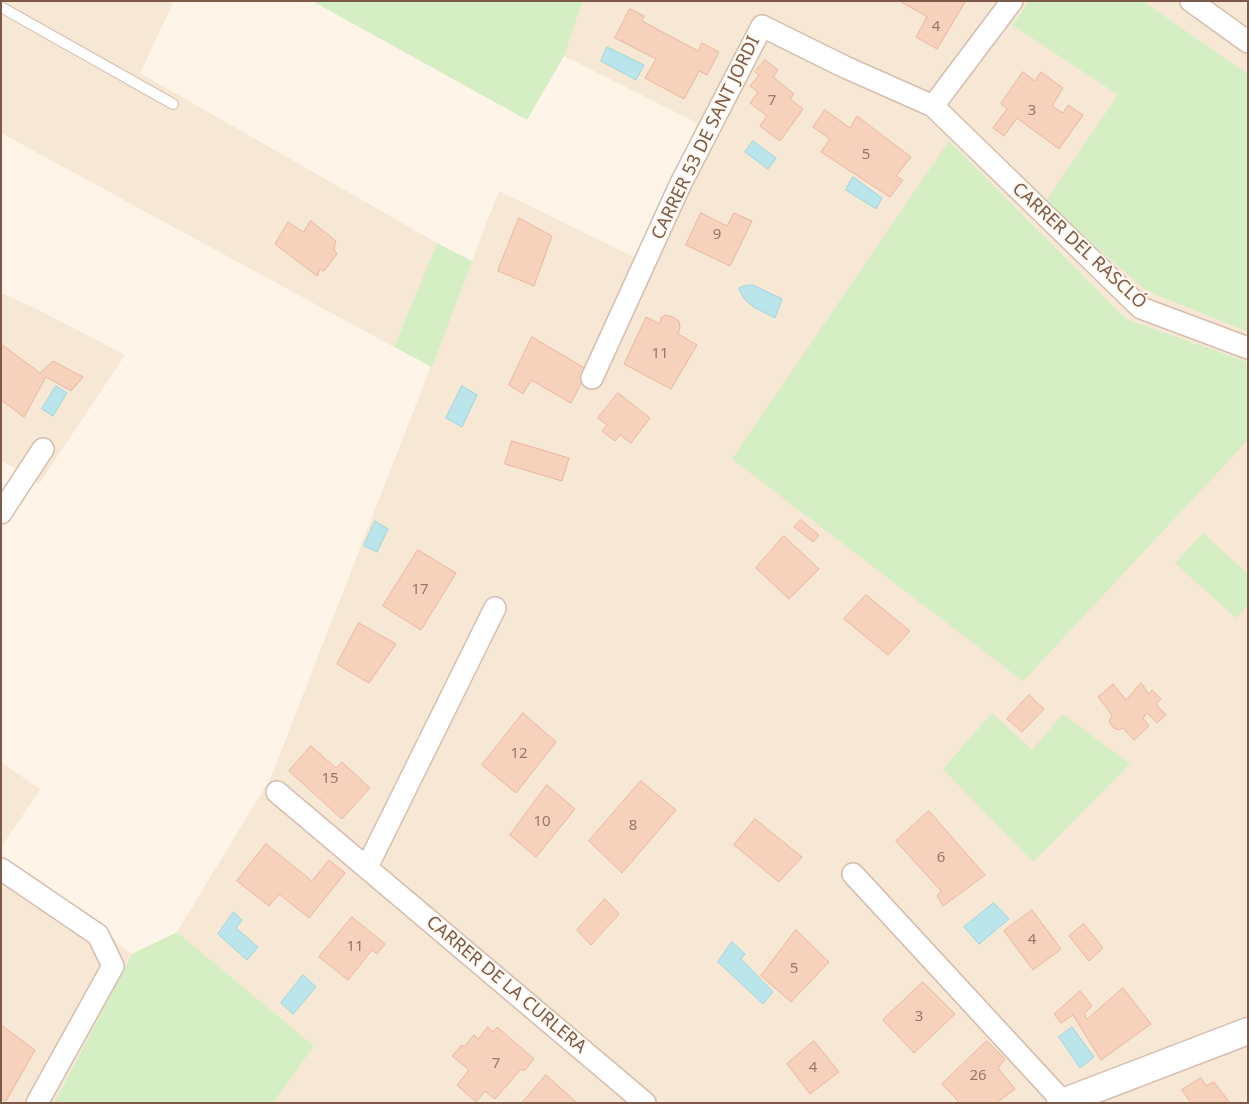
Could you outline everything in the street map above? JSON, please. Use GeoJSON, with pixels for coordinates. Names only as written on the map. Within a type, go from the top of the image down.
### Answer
{"type":"FeatureCollection","features":[{"type":"Feature","properties":{"kind":"street"},"geometry":{"type":"LineString","coordinates":[[933,106],[1012,1]]}},
{"type":"Feature","properties":{"kind":"street"},"geometry":{"type":"LineString","coordinates":[[1191,1],[1248,42]]}},
{"type":"Feature","properties":{"kind":"street","name":"CARRER 53 DE SANT JORDI"},"geometry":{"type":"LineString","coordinates":[[592,378],[681,183],[762,26],[845,67],[933,106]]}},
{"type":"Feature","properties":{"kind":"street","name":"CARRER DEL RASCLÓ"},"geometry":{"type":"LineString","coordinates":[[933,106],[1141,308],[1248,348]]}},
{"type":"Feature","properties":{"kind":"street"},"geometry":{"type":"LineString","coordinates":[[1,513],[43,449]]}},
{"type":"Feature","properties":{"kind":"street"},"geometry":{"type":"LineString","coordinates":[[367,867],[495,608]]}},
{"type":"Feature","properties":{"kind":"street","name":"CARRER DE LA CURLERA"},"geometry":{"type":"LineString","coordinates":[[277,792],[645,1103]]}},
{"type":"Feature","properties":{"kind":"street"},"geometry":{"type":"LineString","coordinates":[[1,869],[98,935],[113,966],[37,1103]]}},
{"type":"Feature","properties":{"kind":"street"},"geometry":{"type":"LineString","coordinates":[[853,874],[1055,1093],[1061,1103],[1248,1031]]}},
{"type":"Feature","properties":{"kind":"lane"},"geometry":{"type":"LineString","coordinates":[[1,7],[173,104]]}},
{"type":"Feature","properties":{"kind":"shaded area"},"geometry":{"type":"Polygon","coordinates":[[[1,1],[174,1],[140,73],[437,243],[394,347],[1,133],[1,1]]]}},
{"type":"Feature","properties":{"kind":"shaded area"},"geometry":{"type":"Polygon","coordinates":[[[583,1],[1029,1],[1012,25],[1118,95],[1147,291],[1248,332],[1248,362],[1126,319],[949,141],[1248,443],[1248,1103],[273,1103],[314,1046],[177,932],[271,777],[499,191],[636,258],[697,123],[564,56],[583,1]]]}},
{"type":"Feature","properties":{"kind":"shaded area"},"geometry":{"type":"Polygon","coordinates":[[[1143,1],[1248,1],[1248,74],[1143,1]]]}},
{"type":"Feature","properties":{"kind":"shaded area"},"geometry":{"type":"Polygon","coordinates":[[[1,293],[41,311],[125,355],[39,484],[1,460],[1,293]]]}},
{"type":"Feature","properties":{"kind":"shaded area"},"geometry":{"type":"Polygon","coordinates":[[[1,762],[40,789],[1,848],[1,762]]]}},
{"type":"Feature","properties":{"kind":"shaded area"},"geometry":{"type":"Polygon","coordinates":[[[1,856],[132,954],[54,1103],[1,1103],[1,856]]]}},
{"type":"Feature","properties":{"kind":"green space"},"geometry":{"type":"Polygon","coordinates":[[[312,1],[583,1],[564,56],[527,120],[312,1]]]}},
{"type":"Feature","properties":{"kind":"green space"},"geometry":{"type":"Polygon","coordinates":[[[1029,1],[1143,1],[1248,74],[1248,332],[1147,291],[1045,202],[1118,95],[1012,25],[1029,1]]]}},
{"type":"Feature","properties":{"kind":"green space"},"geometry":{"type":"Polygon","coordinates":[[[949,141],[1126,319],[1248,362],[1248,443],[1246,442],[1023,681],[732,459],[949,141]]]}},
{"type":"Feature","properties":{"kind":"green space"},"geometry":{"type":"Polygon","coordinates":[[[437,243],[472,261],[432,367],[394,347],[437,243]]]}},
{"type":"Feature","properties":{"kind":"green space"},"geometry":{"type":"Polygon","coordinates":[[[1203,533],[1248,574],[1248,605],[1236,618],[1175,563],[1203,533]]]}},
{"type":"Feature","properties":{"kind":"green space"},"geometry":{"type":"Polygon","coordinates":[[[992,713],[1032,750],[1063,714],[1130,764],[1033,862],[943,769],[992,713]]]}},
{"type":"Feature","properties":{"kind":"green space"},"geometry":{"type":"Polygon","coordinates":[[[177,932],[314,1046],[273,1103],[54,1103],[132,954],[177,932]]]}},
{"type":"Feature","properties":{"kind":"water"},"geometry":{"type":"Polygon","coordinates":[[[607,47],[644,65],[636,80],[601,61],[607,47]]]}},
{"type":"Feature","properties":{"kind":"water"},"geometry":{"type":"Polygon","coordinates":[[[753,141],[776,158],[768,169],[745,152],[753,141]]]}},
{"type":"Feature","properties":{"kind":"water"},"geometry":{"type":"Polygon","coordinates":[[[853,177],[882,198],[876,209],[846,190],[853,177]]]}},
{"type":"Feature","properties":{"kind":"water"},"geometry":{"type":"Polygon","coordinates":[[[753,285],[782,299],[775,318],[744,299],[739,288],[753,285]]]}},
{"type":"Feature","properties":{"kind":"water"},"geometry":{"type":"Polygon","coordinates":[[[56,386],[67,393],[53,416],[42,409],[56,386]]]}},
{"type":"Feature","properties":{"kind":"water"},"geometry":{"type":"Polygon","coordinates":[[[462,386],[477,395],[462,427],[446,418],[462,386]]]}},
{"type":"Feature","properties":{"kind":"water"},"geometry":{"type":"Polygon","coordinates":[[[375,521],[388,529],[377,552],[364,546],[375,521]]]}},
{"type":"Feature","properties":{"kind":"water"},"geometry":{"type":"Polygon","coordinates":[[[994,903],[1009,919],[979,944],[964,927],[994,903]]]}},
{"type":"Feature","properties":{"kind":"water"},"geometry":{"type":"Polygon","coordinates":[[[234,912],[242,920],[236,928],[258,947],[247,960],[218,934],[234,912]]]}},
{"type":"Feature","properties":{"kind":"water"},"geometry":{"type":"Polygon","coordinates":[[[732,942],[745,954],[741,959],[773,992],[763,1004],[718,962],[732,942]]]}},
{"type":"Feature","properties":{"kind":"water"},"geometry":{"type":"Polygon","coordinates":[[[303,975],[316,987],[293,1014],[281,1003],[303,975]]]}},
{"type":"Feature","properties":{"kind":"water"},"geometry":{"type":"Polygon","coordinates":[[[1072,1027],[1094,1057],[1080,1068],[1059,1037],[1072,1027]]]}},
{"type":"Feature","properties":{"kind":"building"},"geometry":{"type":"Polygon","coordinates":[[[900,1],[965,2],[937,49],[916,37],[927,17],[900,1]]]}},
{"type":"Feature","properties":{"kind":"building"},"geometry":{"type":"Polygon","coordinates":[[[630,9],[644,16],[642,21],[698,51],[702,43],[719,52],[707,75],[699,71],[684,99],[645,78],[656,59],[615,38],[630,9]]]}},
{"type":"Feature","properties":{"kind":"building"},"geometry":{"type":"Polygon","coordinates":[[[765,60],[778,70],[773,77],[794,94],[790,99],[803,109],[780,141],[760,126],[767,116],[750,103],[758,92],[750,86],[759,75],[755,72],[765,60]]]}},
{"type":"Feature","properties":{"kind":"building"},"geometry":{"type":"Polygon","coordinates":[[[1023,72],[1035,81],[1041,72],[1063,88],[1052,106],[1063,113],[1068,105],[1083,115],[1059,149],[1017,118],[1004,136],[993,128],[1007,109],[1001,104],[1023,72]]]}},
{"type":"Feature","properties":{"kind":"building"},"geometry":{"type":"Polygon","coordinates":[[[825,110],[850,128],[857,116],[911,157],[896,176],[903,180],[890,197],[821,152],[830,139],[813,127],[825,110]]]}},
{"type":"Feature","properties":{"kind":"building"},"geometry":{"type":"Polygon","coordinates":[[[701,213],[727,226],[734,213],[752,221],[730,266],[686,245],[701,213]]]}},
{"type":"Feature","properties":{"kind":"building"},"geometry":{"type":"Polygon","coordinates":[[[519,218],[552,236],[534,286],[498,271],[519,218]]]}},
{"type":"Feature","properties":{"kind":"building"},"geometry":{"type":"Polygon","coordinates":[[[311,221],[336,241],[334,249],[337,254],[324,271],[320,269],[317,276],[275,244],[288,222],[303,232],[311,221]]]}},
{"type":"Feature","properties":{"kind":"building"},"geometry":{"type":"Polygon","coordinates":[[[666,315],[679,321],[680,328],[678,334],[697,345],[671,389],[624,364],[646,317],[660,324],[661,318],[666,315]]]}},
{"type":"Feature","properties":{"kind":"building"},"geometry":{"type":"Polygon","coordinates":[[[532,337],[588,370],[571,403],[531,380],[523,394],[509,385],[532,337]]]}},
{"type":"Feature","properties":{"kind":"building"},"geometry":{"type":"Polygon","coordinates":[[[1,344],[40,373],[53,361],[83,377],[71,391],[46,377],[24,417],[1,400],[1,344]]]}},
{"type":"Feature","properties":{"kind":"building"},"geometry":{"type":"Polygon","coordinates":[[[618,393],[650,418],[631,443],[620,435],[615,441],[602,431],[607,425],[598,418],[618,393]]]}},
{"type":"Feature","properties":{"kind":"building"},"geometry":{"type":"Polygon","coordinates":[[[512,441],[569,458],[562,481],[505,464],[512,441]]]}},
{"type":"Feature","properties":{"kind":"building"},"geometry":{"type":"Polygon","coordinates":[[[801,520],[819,535],[813,542],[794,527],[801,520]]]}},
{"type":"Feature","properties":{"kind":"building"},"geometry":{"type":"Polygon","coordinates":[[[784,536],[819,569],[789,599],[756,568],[784,536]]]}},
{"type":"Feature","properties":{"kind":"building"},"geometry":{"type":"Polygon","coordinates":[[[418,550],[456,573],[421,630],[383,606],[418,550]]]}},
{"type":"Feature","properties":{"kind":"building"},"geometry":{"type":"Polygon","coordinates":[[[866,595],[910,631],[888,655],[844,619],[866,595]]]}},
{"type":"Feature","properties":{"kind":"building"},"geometry":{"type":"Polygon","coordinates":[[[359,623],[396,644],[369,683],[337,664],[359,623]]]}},
{"type":"Feature","properties":{"kind":"building"},"geometry":{"type":"Polygon","coordinates":[[[1141,683],[1149,694],[1152,690],[1161,699],[1156,704],[1166,715],[1157,723],[1147,713],[1143,718],[1149,726],[1134,740],[1123,728],[1118,730],[1113,727],[1109,722],[1112,715],[1098,697],[1113,684],[1126,700],[1141,683]]]}},
{"type":"Feature","properties":{"kind":"building"},"geometry":{"type":"Polygon","coordinates":[[[1029,695],[1044,709],[1022,732],[1007,719],[1029,695]]]}},
{"type":"Feature","properties":{"kind":"building"},"geometry":{"type":"Polygon","coordinates":[[[523,713],[556,742],[516,793],[482,765],[523,713]]]}},
{"type":"Feature","properties":{"kind":"building"},"geometry":{"type":"Polygon","coordinates":[[[311,746],[336,768],[342,762],[370,788],[342,819],[289,771],[311,746]]]}},
{"type":"Feature","properties":{"kind":"building"},"geometry":{"type":"Polygon","coordinates":[[[641,781],[676,810],[622,873],[589,841],[641,781]]]}},
{"type":"Feature","properties":{"kind":"building"},"geometry":{"type":"Polygon","coordinates":[[[547,785],[575,809],[536,857],[510,835],[547,785]]]}},
{"type":"Feature","properties":{"kind":"building"},"geometry":{"type":"Polygon","coordinates":[[[929,811],[985,875],[943,906],[937,896],[941,891],[896,841],[929,811]]]}},
{"type":"Feature","properties":{"kind":"building"},"geometry":{"type":"Polygon","coordinates":[[[755,819],[802,857],[779,882],[734,845],[755,819]]]}},
{"type":"Feature","properties":{"kind":"building"},"geometry":{"type":"Polygon","coordinates":[[[266,844],[312,881],[329,860],[345,873],[309,918],[279,894],[269,906],[237,881],[266,844]]]}},
{"type":"Feature","properties":{"kind":"building"},"geometry":{"type":"Polygon","coordinates":[[[605,899],[619,914],[591,945],[577,930],[605,899]]]}},
{"type":"Feature","properties":{"kind":"building"},"geometry":{"type":"Polygon","coordinates":[[[1032,910],[1061,949],[1033,970],[1004,931],[1032,910]]]}},
{"type":"Feature","properties":{"kind":"building"},"geometry":{"type":"Polygon","coordinates":[[[352,917],[385,944],[377,954],[372,950],[348,980],[319,957],[352,917]]]}},
{"type":"Feature","properties":{"kind":"building"},"geometry":{"type":"Polygon","coordinates":[[[1084,924],[1103,948],[1089,961],[1069,936],[1084,924]]]}},
{"type":"Feature","properties":{"kind":"building"},"geometry":{"type":"Polygon","coordinates":[[[796,930],[829,962],[791,1002],[761,976],[796,930]]]}},
{"type":"Feature","properties":{"kind":"building"},"geometry":{"type":"Polygon","coordinates":[[[923,982],[955,1014],[914,1053],[883,1020],[923,982]]]}},
{"type":"Feature","properties":{"kind":"building"},"geometry":{"type":"Polygon","coordinates":[[[1123,988],[1151,1024],[1101,1060],[1073,1015],[1061,1023],[1054,1014],[1080,991],[1092,1006],[1084,1014],[1087,1019],[1123,988]]]}},
{"type":"Feature","properties":{"kind":"building"},"geometry":{"type":"Polygon","coordinates":[[[1,1025],[35,1050],[6,1101],[1,1098],[1,1025]]]}},
{"type":"Feature","properties":{"kind":"building"},"geometry":{"type":"Polygon","coordinates":[[[488,1027],[493,1032],[497,1027],[534,1059],[524,1071],[521,1069],[495,1099],[485,1091],[476,1102],[457,1085],[469,1070],[452,1056],[462,1045],[464,1047],[474,1035],[478,1039],[488,1027]]]}},
{"type":"Feature","properties":{"kind":"building"},"geometry":{"type":"Polygon","coordinates":[[[814,1041],[839,1072],[810,1094],[787,1064],[814,1041]]]}},
{"type":"Feature","properties":{"kind":"building"},"geometry":{"type":"Polygon","coordinates":[[[987,1041],[1005,1059],[998,1068],[1015,1089],[996,1103],[957,1103],[958,1101],[942,1084],[987,1041]]]}},
{"type":"Feature","properties":{"kind":"building"},"geometry":{"type":"Polygon","coordinates":[[[546,1075],[577,1103],[522,1103],[546,1075]]]}},
{"type":"Feature","properties":{"kind":"building"},"geometry":{"type":"Polygon","coordinates":[[[1201,1078],[1206,1086],[1214,1082],[1230,1103],[1191,1103],[1182,1090],[1201,1078]]]}}]}
